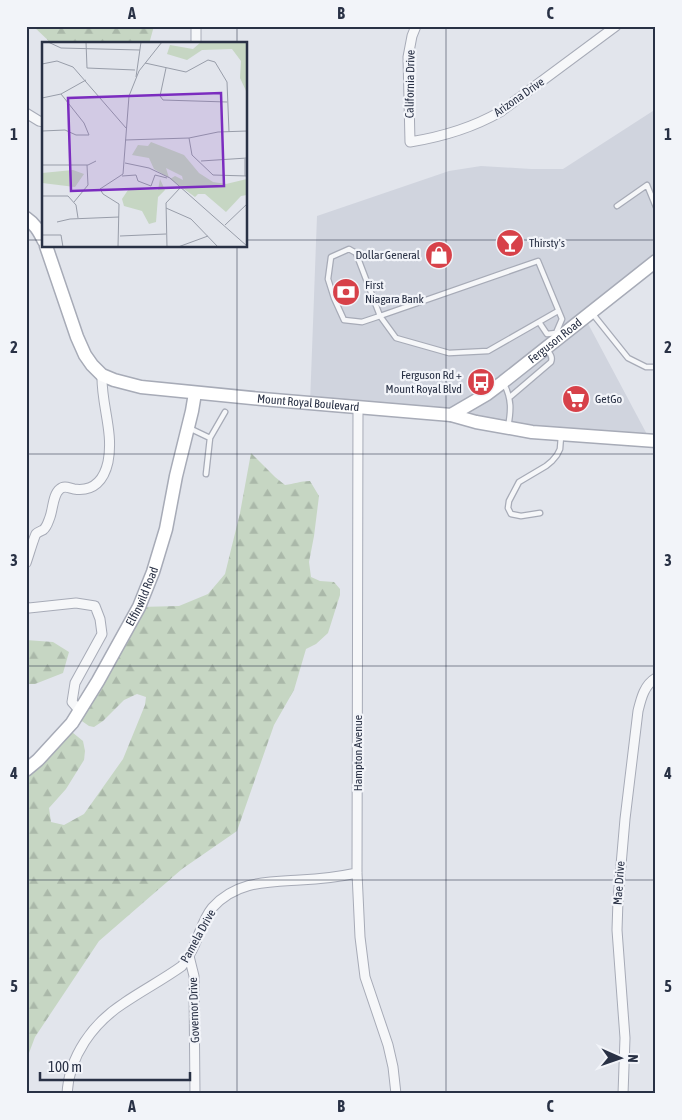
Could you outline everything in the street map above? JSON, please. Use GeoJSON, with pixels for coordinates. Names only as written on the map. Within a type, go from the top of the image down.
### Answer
{"type":"FeatureCollection","features":[{"type":"Feature","properties":{"kind":"main road"},"geometry":{"type":"LineString","coordinates":[[26,218],[33,223],[42,237]]}},
{"type":"Feature","properties":{"kind":"main road"},"geometry":{"type":"LineString","coordinates":[[47,248],[77,337],[85,355],[102,375]]}},
{"type":"Feature","properties":{"kind":"main road","name":"Ferguson Road"},"geometry":{"type":"LineString","coordinates":[[451,415],[487,394],[503,382],[546,348],[559,335],[592,312],[656,261]]}},
{"type":"Feature","properties":{"kind":"main road","name":"Mount Royal Boulevard"},"geometry":{"type":"LineString","coordinates":[[102,375],[141,387],[310,404],[451,415],[508,429],[656,441]]}},
{"type":"Feature","properties":{"kind":"main road","name":"Elfinwild Road"},"geometry":{"type":"LineString","coordinates":[[26,770],[38,760],[72,723],[98,681],[139,607],[153,572],[166,529],[195,393]]}},
{"type":"Feature","properties":{"kind":"street"},"geometry":{"type":"LineString","coordinates":[[196,26],[196,42]]}},
{"type":"Feature","properties":{"kind":"street","name":"California Drive"},"geometry":{"type":"LineString","coordinates":[[410,142],[408,56],[409,46],[416,26]]}},
{"type":"Feature","properties":{"kind":"street","name":"Arizona Drive"},"geometry":{"type":"LineString","coordinates":[[410,142],[448,134],[488,119],[616,26]]}},
{"type":"Feature","properties":{"kind":"street"},"geometry":{"type":"LineString","coordinates":[[26,113],[42,122]]}},
{"type":"Feature","properties":{"kind":"street"},"geometry":{"type":"LineString","coordinates":[[26,563],[36,534],[45,528],[51,516],[56,493],[59,489],[64,487],[88,489],[95,487],[104,474],[108,463],[110,442],[102,388],[102,375]]}},
{"type":"Feature","properties":{"kind":"street","name":"Hampton Avenue"},"geometry":{"type":"LineString","coordinates":[[358,408],[357,873],[360,937],[364,977],[388,1045],[396,1094]]}},
{"type":"Feature","properties":{"kind":"street"},"geometry":{"type":"LineString","coordinates":[[26,607],[76,603],[94,606],[100,618],[102,634],[75,683],[72,702],[80,711]]}},
{"type":"Feature","properties":{"kind":"street","name":"Mae Drive"},"geometry":{"type":"LineString","coordinates":[[623,1094],[625,1038],[617,930],[618,892],[640,699],[652,680],[656,678]]}},
{"type":"Feature","properties":{"kind":"street","name":"Pamela Drive"},"geometry":{"type":"LineString","coordinates":[[67,1094],[69,1079],[77,1055],[93,1030],[123,1003],[182,966],[195,945],[204,920],[221,900],[233,892],[256,883],[319,879],[357,873]]}},
{"type":"Feature","properties":{"kind":"street","name":"Governor Drive"},"geometry":{"type":"LineString","coordinates":[[189,956],[194,976],[195,1094]]}},
{"type":"Feature","properties":{"kind":"lane"},"geometry":{"type":"LineString","coordinates":[[616,206],[647,185],[656,207]]}},
{"type":"Feature","properties":{"kind":"lane"},"geometry":{"type":"LineString","coordinates":[[539,322],[547,334],[559,335],[562,319],[538,261],[380,316],[362,322],[344,320],[334,298],[328,278],[331,257],[349,250],[356,253],[380,316],[396,338],[450,352],[488,351],[558,311]]}},
{"type":"Feature","properties":{"kind":"lane"},"geometry":{"type":"LineString","coordinates":[[592,312],[628,358],[646,367],[656,367]]}},
{"type":"Feature","properties":{"kind":"lane"},"geometry":{"type":"LineString","coordinates":[[510,397],[551,362],[552,356],[546,348]]}},
{"type":"Feature","properties":{"kind":"lane"},"geometry":{"type":"LineString","coordinates":[[503,382],[510,397],[511,415],[508,429]]}},
{"type":"Feature","properties":{"kind":"lane"},"geometry":{"type":"LineString","coordinates":[[206,474],[210,438],[225,412]]}},
{"type":"Feature","properties":{"kind":"lane"},"geometry":{"type":"LineString","coordinates":[[188,427],[210,438]]}},
{"type":"Feature","properties":{"kind":"lane"},"geometry":{"type":"LineString","coordinates":[[540,513],[521,516],[511,514],[508,508],[509,501],[519,482],[546,466],[557,455],[560,449],[561,434]]}},
{"type":"Feature","properties":{"kind":"shaded area"},"geometry":{"type":"Polygon","coordinates":[[[656,109],[656,261],[585,318],[650,440],[310,404],[317,216],[449,171],[481,166],[563,169],[656,109]]]}},
{"type":"Feature","properties":{"kind":"green space"},"geometry":{"type":"Polygon","coordinates":[[[33,26],[154,26],[150,42],[50,42],[33,26]]]}},
{"type":"Feature","properties":{"kind":"green space"},"geometry":{"type":"Polygon","coordinates":[[[251,453],[285,485],[310,481],[319,496],[309,562],[311,577],[320,581],[334,582],[340,589],[340,595],[328,633],[316,644],[306,649],[294,690],[274,725],[237,831],[182,869],[99,941],[35,1037],[26,1061],[26,770],[67,728],[83,741],[84,760],[66,789],[49,808],[51,822],[64,825],[84,814],[123,759],[145,705],[146,697],[137,694],[124,700],[103,721],[94,727],[89,726],[76,717],[139,607],[179,606],[208,594],[225,574],[240,513],[251,453]]]}},
{"type":"Feature","properties":{"kind":"green space"},"geometry":{"type":"Polygon","coordinates":[[[26,640],[53,642],[69,652],[63,673],[35,684],[26,684],[26,640]]]}},
{"type":"Feature","properties":{"kind":"place","name":"Thirsty's"},"geometry":{"type":"Point","coordinates":[510,243]}},
{"type":"Feature","properties":{"kind":"place","name":"Dollar General"},"geometry":{"type":"Point","coordinates":[439,255]}},
{"type":"Feature","properties":{"kind":"place","name":"First Niagara Bank"},"geometry":{"type":"Point","coordinates":[346,292]}},
{"type":"Feature","properties":{"kind":"place","name":"Ferguson Rd + Mount Royal Blvd"},"geometry":{"type":"Point","coordinates":[481,382]}},
{"type":"Feature","properties":{"kind":"place","name":"GetGo"},"geometry":{"type":"Point","coordinates":[576,399]}}]}
